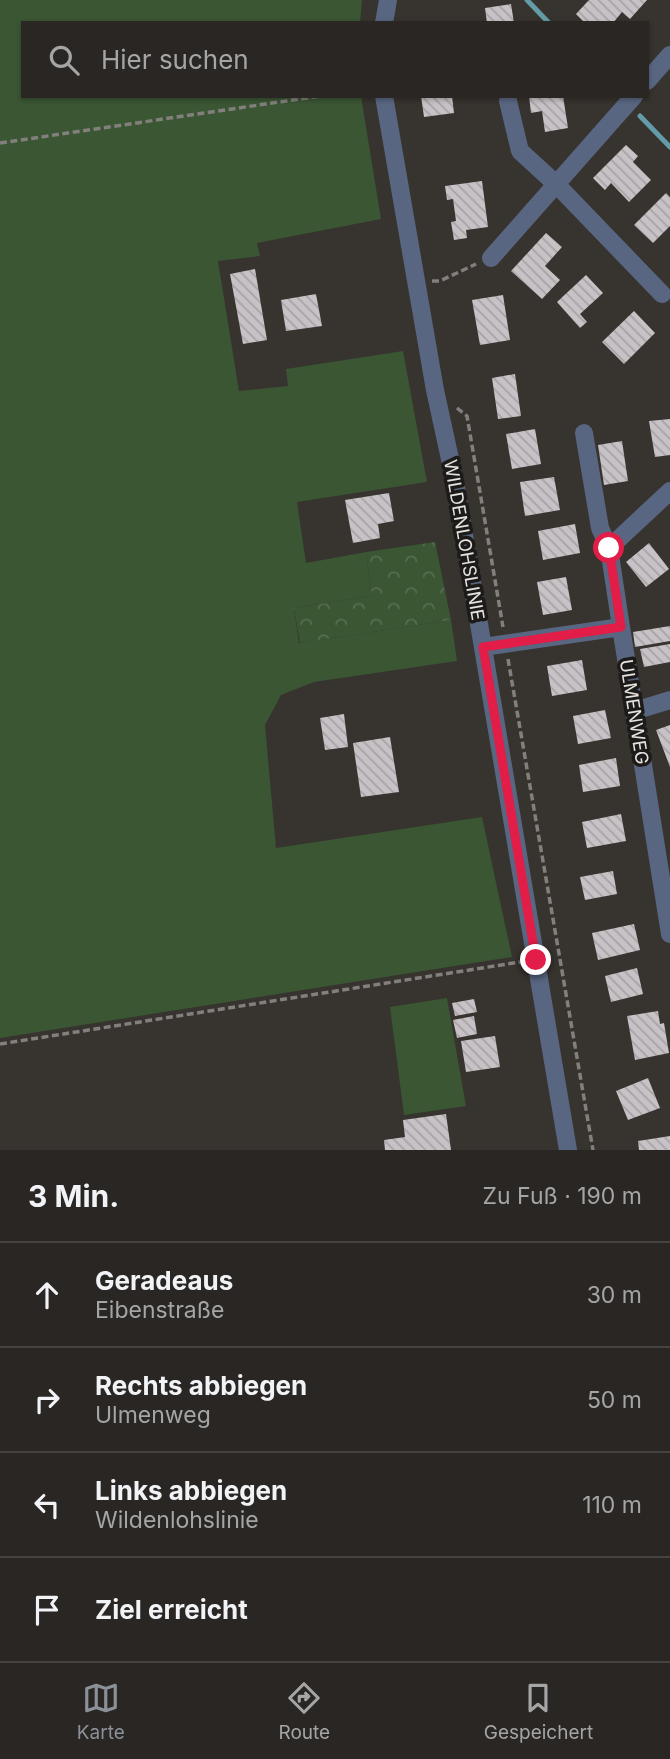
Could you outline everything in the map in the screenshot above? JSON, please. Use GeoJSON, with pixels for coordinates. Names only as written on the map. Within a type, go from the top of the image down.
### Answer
{"type":"FeatureCollection","features":[{"type":"Feature","properties":{"kind":"street"},"geometry":{"type":"LineString","coordinates":[[384,21],[388,0]]}},
{"type":"Feature","properties":{"kind":"street"},"geometry":{"type":"LineString","coordinates":[[649,79],[670,55]]}},
{"type":"Feature","properties":{"kind":"street","name":"WILDENLOHSLINIE"},"geometry":{"type":"LineString","coordinates":[[384,98],[435,390],[455,482],[568,1150]]}},
{"type":"Feature","properties":{"kind":"street"},"geometry":{"type":"LineString","coordinates":[[491,258],[632,98]]}},
{"type":"Feature","properties":{"kind":"street"},"geometry":{"type":"LineString","coordinates":[[509,101],[520,151],[557,185],[662,294]]}},
{"type":"Feature","properties":{"kind":"street","name":"ULMENWEG"},"geometry":{"type":"LineString","coordinates":[[584,433],[600,528],[609,548],[667,900],[670,934]]}},
{"type":"Feature","properties":{"kind":"street"},"geometry":{"type":"LineString","coordinates":[[609,548],[670,491]]}},
{"type":"Feature","properties":{"kind":"street"},"geometry":{"type":"LineString","coordinates":[[483,647],[621,627]]}},
{"type":"Feature","properties":{"kind":"street"},"geometry":{"type":"LineString","coordinates":[[634,711],[670,700]]}},
{"type":"Feature","properties":{"kind":"path"},"geometry":{"type":"LineString","coordinates":[[0,143],[306,98]]}},
{"type":"Feature","properties":{"kind":"path"},"geometry":{"type":"LineString","coordinates":[[440,281],[491,258]]}},
{"type":"Feature","properties":{"kind":"path"},"geometry":{"type":"LineString","coordinates":[[435,390],[467,416],[593,1150]]}},
{"type":"Feature","properties":{"kind":"path"},"geometry":{"type":"LineString","coordinates":[[0,1044],[536,960]]}},
{"type":"Feature","properties":{"kind":"green space"},"geometry":{"type":"Polygon","coordinates":[[[0,0],[362,0],[360,21],[21,21],[21,98],[361,98],[381,219],[257,243],[260,256],[218,261],[239,391],[288,386],[286,369],[403,351],[427,482],[297,502],[306,563],[366,552],[372,596],[294,608],[299,643],[451,620],[457,661],[314,682],[281,695],[265,725],[276,848],[482,817],[512,957],[0,1038],[0,0]]]}},
{"type":"Feature","properties":{"kind":"green space"},"geometry":{"type":"Polygon","coordinates":[[[435,542],[451,620],[300,643],[294,608],[372,596],[366,552],[435,542]]]}},
{"type":"Feature","properties":{"kind":"green space"},"geometry":{"type":"Polygon","coordinates":[[[447,998],[466,1106],[404,1115],[390,1007],[447,998]]]}},
{"type":"Feature","properties":{"kind":"building"},"geometry":{"type":"Polygon","coordinates":[[[589,0],[647,0],[630,19],[622,12],[615,21],[583,21],[576,14],[589,0]]]}},
{"type":"Feature","properties":{"kind":"building"},"geometry":{"type":"Polygon","coordinates":[[[511,4],[514,21],[487,21],[485,8],[511,4]]]}},
{"type":"Feature","properties":{"kind":"building"},"geometry":{"type":"Polygon","coordinates":[[[421,98],[452,98],[454,113],[424,117],[421,98]]]}},
{"type":"Feature","properties":{"kind":"building"},"geometry":{"type":"Polygon","coordinates":[[[529,98],[563,98],[568,128],[545,132],[542,111],[531,113],[529,98]]]}},
{"type":"Feature","properties":{"kind":"building"},"geometry":{"type":"Polygon","coordinates":[[[626,145],[638,156],[633,162],[651,180],[629,202],[611,183],[605,190],[593,178],[626,145]]]}},
{"type":"Feature","properties":{"kind":"building"},"geometry":{"type":"Polygon","coordinates":[[[482,181],[488,227],[466,230],[467,238],[454,240],[451,222],[456,221],[453,199],[447,200],[445,186],[482,181]]]}},
{"type":"Feature","properties":{"kind":"building"},"geometry":{"type":"Polygon","coordinates":[[[666,193],[670,197],[670,226],[653,243],[634,225],[666,193]]]}},
{"type":"Feature","properties":{"kind":"building"},"geometry":{"type":"Polygon","coordinates":[[[546,233],[562,247],[545,266],[560,280],[542,299],[511,271],[546,233]]]}},
{"type":"Feature","properties":{"kind":"building"},"geometry":{"type":"Polygon","coordinates":[[[255,269],[267,340],[243,344],[230,274],[255,269]]]}},
{"type":"Feature","properties":{"kind":"building"},"geometry":{"type":"Polygon","coordinates":[[[586,275],[603,293],[580,314],[587,322],[580,328],[557,302],[586,275]]]}},
{"type":"Feature","properties":{"kind":"building"},"geometry":{"type":"Polygon","coordinates":[[[316,294],[322,326],[286,331],[281,300],[316,294]]]}},
{"type":"Feature","properties":{"kind":"building"},"geometry":{"type":"Polygon","coordinates":[[[503,295],[510,340],[480,345],[472,300],[503,295]]]}},
{"type":"Feature","properties":{"kind":"building"},"geometry":{"type":"Polygon","coordinates":[[[634,311],[655,333],[624,364],[602,342],[634,311]]]}},
{"type":"Feature","properties":{"kind":"building"},"geometry":{"type":"Polygon","coordinates":[[[515,374],[521,416],[498,419],[492,378],[515,374]]]}},
{"type":"Feature","properties":{"kind":"building"},"geometry":{"type":"Polygon","coordinates":[[[670,419],[670,455],[655,457],[649,421],[670,419]]]}},
{"type":"Feature","properties":{"kind":"building"},"geometry":{"type":"Polygon","coordinates":[[[535,429],[541,464],[512,469],[506,434],[535,429]]]}},
{"type":"Feature","properties":{"kind":"building"},"geometry":{"type":"Polygon","coordinates":[[[622,441],[628,481],[604,485],[598,445],[622,441]]]}},
{"type":"Feature","properties":{"kind":"building"},"geometry":{"type":"Polygon","coordinates":[[[554,477],[560,510],[525,516],[520,482],[554,477]]]}},
{"type":"Feature","properties":{"kind":"building"},"geometry":{"type":"Polygon","coordinates":[[[389,493],[394,521],[378,524],[380,538],[353,543],[345,500],[389,493]]]}},
{"type":"Feature","properties":{"kind":"building"},"geometry":{"type":"Polygon","coordinates":[[[575,524],[580,553],[543,560],[538,531],[575,524]]]}},
{"type":"Feature","properties":{"kind":"building"},"geometry":{"type":"Polygon","coordinates":[[[649,543],[669,569],[646,587],[626,562],[649,543]]]}},
{"type":"Feature","properties":{"kind":"building"},"geometry":{"type":"Polygon","coordinates":[[[566,577],[572,610],[543,615],[537,582],[566,577]]]}},
{"type":"Feature","properties":{"kind":"building"},"geometry":{"type":"Polygon","coordinates":[[[670,626],[670,641],[635,647],[633,632],[670,626]]]}},
{"type":"Feature","properties":{"kind":"building"},"geometry":{"type":"Polygon","coordinates":[[[670,644],[670,662],[644,667],[640,649],[670,644]]]}},
{"type":"Feature","properties":{"kind":"building"},"geometry":{"type":"Polygon","coordinates":[[[582,660],[587,690],[552,696],[547,666],[582,660]]]}},
{"type":"Feature","properties":{"kind":"building"},"geometry":{"type":"Polygon","coordinates":[[[605,710],[611,738],[578,744],[573,716],[605,710]]]}},
{"type":"Feature","properties":{"kind":"building"},"geometry":{"type":"Polygon","coordinates":[[[344,714],[348,747],[325,750],[320,718],[344,714]]]}},
{"type":"Feature","properties":{"kind":"building"},"geometry":{"type":"Polygon","coordinates":[[[670,725],[670,767],[656,730],[670,725]]]}},
{"type":"Feature","properties":{"kind":"building"},"geometry":{"type":"Polygon","coordinates":[[[390,737],[399,792],[361,797],[353,743],[390,737]]]}},
{"type":"Feature","properties":{"kind":"building"},"geometry":{"type":"Polygon","coordinates":[[[616,758],[620,786],[583,792],[579,765],[616,758]]]}},
{"type":"Feature","properties":{"kind":"building"},"geometry":{"type":"Polygon","coordinates":[[[621,814],[626,841],[587,848],[582,822],[621,814]]]}},
{"type":"Feature","properties":{"kind":"building"},"geometry":{"type":"Polygon","coordinates":[[[613,871],[617,894],[585,900],[580,877],[613,871]]]}},
{"type":"Feature","properties":{"kind":"building"},"geometry":{"type":"Polygon","coordinates":[[[634,924],[640,950],[598,960],[592,933],[634,924]]]}},
{"type":"Feature","properties":{"kind":"building"},"geometry":{"type":"Polygon","coordinates":[[[637,968],[643,994],[611,1002],[605,976],[637,968]]]}},
{"type":"Feature","properties":{"kind":"building"},"geometry":{"type":"Polygon","coordinates":[[[474,999],[477,1012],[455,1016],[452,1003],[474,999]]]}},
{"type":"Feature","properties":{"kind":"building"},"geometry":{"type":"Polygon","coordinates":[[[658,1011],[660,1024],[664,1023],[669,1053],[635,1060],[627,1016],[658,1011]]]}},
{"type":"Feature","properties":{"kind":"building"},"geometry":{"type":"Polygon","coordinates":[[[474,1016],[477,1034],[457,1038],[453,1020],[474,1016]]]}},
{"type":"Feature","properties":{"kind":"building"},"geometry":{"type":"Polygon","coordinates":[[[495,1036],[500,1067],[466,1072],[461,1041],[495,1036]]]}},
{"type":"Feature","properties":{"kind":"building"},"geometry":{"type":"Polygon","coordinates":[[[648,1078],[660,1108],[628,1120],[616,1091],[648,1078]]]}},
{"type":"Feature","properties":{"kind":"building"},"geometry":{"type":"Polygon","coordinates":[[[446,1114],[451,1150],[385,1150],[384,1140],[405,1137],[403,1120],[446,1114]]]}},
{"type":"Feature","properties":{"kind":"building"},"geometry":{"type":"Polygon","coordinates":[[[670,1136],[670,1150],[639,1150],[638,1141],[670,1136]]]}},
{"type":"Feature","properties":{"kind":"waterway"},"geometry":{"type":"LineString","coordinates":[[527,0],[547,21]]}},
{"type":"Feature","properties":{"kind":"waterway"},"geometry":{"type":"LineString","coordinates":[[640,116],[670,147]]}},
{"type":"Feature","properties":{"kind":"route"},"geometry":{"type":"LineString","coordinates":[[536,960],[483,647],[621,627],[609,548]]}}]}
